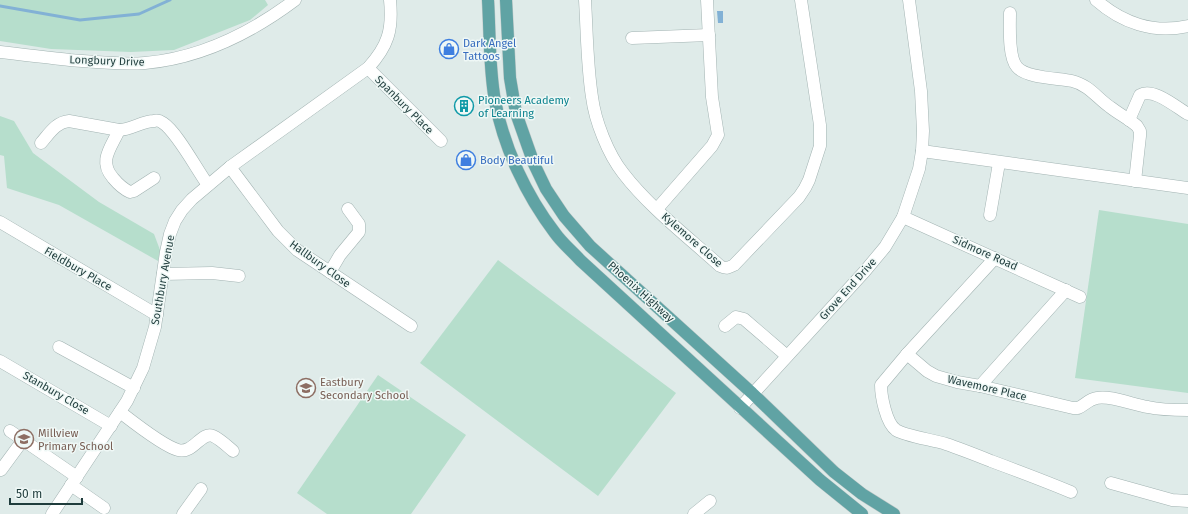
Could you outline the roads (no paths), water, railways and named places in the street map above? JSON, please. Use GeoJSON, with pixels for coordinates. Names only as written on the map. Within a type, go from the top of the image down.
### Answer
{"type":"FeatureCollection","features":[{"type":"Feature","properties":{"kind":"main road","name":"Phoenix Highway"},"geometry":{"type":"LineString","coordinates":[[488,0],[492,74],[495,100],[502,129],[512,158],[525,186],[556,235],[580,260],[740,408],[820,480],[862,514]]}},
{"type":"Feature","properties":{"kind":"main road","name":"Phoenix Highway"},"geometry":{"type":"LineString","coordinates":[[506,0],[510,78],[516,113],[531,158],[546,189],[564,216],[590,246],[752,393],[834,472],[862,494],[894,514]]}},
{"type":"Feature","properties":{"kind":"street","name":"Longbury Drive"},"geometry":{"type":"LineString","coordinates":[[0,52],[130,64],[166,60],[187,56],[217,45],[236,36],[279,5],[295,0]]}},
{"type":"Feature","properties":{"kind":"street","name":"Southbury Avenue"},"geometry":{"type":"LineString","coordinates":[[52,514],[120,412],[144,368],[157,315],[170,234],[175,221],[192,199],[230,167],[368,68],[381,52],[390,31],[392,15],[390,0]]}},
{"type":"Feature","properties":{"kind":"street"},"geometry":{"type":"LineString","coordinates":[[585,0],[586,40],[592,98],[596,117],[622,173],[657,209]]}},
{"type":"Feature","properties":{"kind":"street","name":"Kylemore Close"},"geometry":{"type":"LineString","coordinates":[[707,0],[712,97],[718,135],[712,146],[657,209],[720,266],[728,268],[734,265],[799,197],[809,180],[820,146],[820,125],[801,0]]}},
{"type":"Feature","properties":{"kind":"street","name":"Grove End Drive"},"geometry":{"type":"LineString","coordinates":[[740,408],[752,393],[875,260],[904,217],[915,185],[922,151],[923,109],[909,0]]}},
{"type":"Feature","properties":{"kind":"street"},"geometry":{"type":"LineString","coordinates":[[1096,0],[1120,17],[1140,26],[1158,29],[1188,26]]}},
{"type":"Feature","properties":{"kind":"street"},"geometry":{"type":"LineString","coordinates":[[1010,13],[1012,59],[1020,70],[1029,74],[1085,85],[1108,106],[1138,126],[1140,131],[1135,182]]}},
{"type":"Feature","properties":{"kind":"street"},"geometry":{"type":"LineString","coordinates":[[632,38],[709,35]]}},
{"type":"Feature","properties":{"kind":"street","name":"Spanbury Place"},"geometry":{"type":"LineString","coordinates":[[368,68],[441,141]]}},
{"type":"Feature","properties":{"kind":"street"},"geometry":{"type":"LineString","coordinates":[[1129,120],[1140,95],[1148,92],[1159,96],[1188,114]]}},
{"type":"Feature","properties":{"kind":"street"},"geometry":{"type":"LineString","coordinates":[[41,143],[58,124],[63,121],[119,130],[127,130],[152,120],[159,121],[174,134],[208,185]]}},
{"type":"Feature","properties":{"kind":"street"},"geometry":{"type":"LineString","coordinates":[[119,130],[106,160],[106,166],[109,173],[118,184],[130,192],[154,178]]}},
{"type":"Feature","properties":{"kind":"street"},"geometry":{"type":"LineString","coordinates":[[922,151],[1135,182],[1188,188]]}},
{"type":"Feature","properties":{"kind":"street"},"geometry":{"type":"LineString","coordinates":[[990,215],[999,163]]}},
{"type":"Feature","properties":{"kind":"street","name":"Hallbury Close"},"geometry":{"type":"LineString","coordinates":[[230,167],[278,231],[288,241],[306,256],[410,326]]}},
{"type":"Feature","properties":{"kind":"street"},"geometry":{"type":"LineString","coordinates":[[330,272],[340,255],[359,232],[359,224],[348,209]]}},
{"type":"Feature","properties":{"kind":"street","name":"Sidmore Road"},"geometry":{"type":"LineString","coordinates":[[904,217],[1080,296]]}},
{"type":"Feature","properties":{"kind":"street","name":"Fieldbury Place"},"geometry":{"type":"LineString","coordinates":[[0,222],[157,315]]}},
{"type":"Feature","properties":{"kind":"street"},"geometry":{"type":"LineString","coordinates":[[995,258],[881,384],[881,390],[888,417],[890,423],[897,430],[905,434],[946,444],[1026,473],[1071,492]]}},
{"type":"Feature","properties":{"kind":"street"},"geometry":{"type":"LineString","coordinates":[[163,274],[212,273],[239,276]]}},
{"type":"Feature","properties":{"kind":"street"},"geometry":{"type":"LineString","coordinates":[[980,386],[1066,290]]}},
{"type":"Feature","properties":{"kind":"street"},"geometry":{"type":"LineString","coordinates":[[725,326],[736,317],[744,319],[786,356]]}},
{"type":"Feature","properties":{"kind":"street"},"geometry":{"type":"LineString","coordinates":[[59,346],[134,388]]}},
{"type":"Feature","properties":{"kind":"street","name":"Wavemore Place"},"geometry":{"type":"LineString","coordinates":[[907,354],[927,371],[936,376],[1073,408],[1078,408],[1098,397],[1147,407],[1170,410],[1188,410]]}},
{"type":"Feature","properties":{"kind":"street","name":"Stanbury Close"},"geometry":{"type":"LineString","coordinates":[[0,361],[111,426]]}},
{"type":"Feature","properties":{"kind":"street"},"geometry":{"type":"LineString","coordinates":[[120,412],[177,450],[190,448],[202,438],[209,435],[214,436],[234,450]]}},
{"type":"Feature","properties":{"kind":"street"},"geometry":{"type":"LineString","coordinates":[[10,431],[74,481],[104,508]]}},
{"type":"Feature","properties":{"kind":"street"},"geometry":{"type":"LineString","coordinates":[[1,470],[23,440]]}},
{"type":"Feature","properties":{"kind":"street"},"geometry":{"type":"LineString","coordinates":[[1111,483],[1172,500],[1188,501]]}},
{"type":"Feature","properties":{"kind":"street"},"geometry":{"type":"LineString","coordinates":[[183,514],[201,489]]}},
{"type":"Feature","properties":{"kind":"street"},"geometry":{"type":"LineString","coordinates":[[694,514],[710,501]]}},
{"type":"Feature","properties":{"kind":"water"},"geometry":{"type":"Polygon","coordinates":[[[717,11],[723,11],[723,23],[718,23],[717,11]]]}},
{"type":"Feature","properties":{"kind":"waterway"},"geometry":{"type":"LineString","coordinates":[[0,6],[80,20],[139,14],[170,0]]}},
{"type":"Feature","properties":{"kind":"place","name":"Dark Angel Tattoos"},"geometry":{"type":"Point","coordinates":[449,49]}},
{"type":"Feature","properties":{"kind":"place","name":"Pioneers Academy of Learning"},"geometry":{"type":"Point","coordinates":[464,106]}},
{"type":"Feature","properties":{"kind":"place","name":"Body Beautiful"},"geometry":{"type":"Point","coordinates":[466,160]}},
{"type":"Feature","properties":{"kind":"place","name":"Eastbury Secondary School"},"geometry":{"type":"Point","coordinates":[306,388]}},
{"type":"Feature","properties":{"kind":"place","name":"Millview Primary School"},"geometry":{"type":"Point","coordinates":[24,439]}}]}
